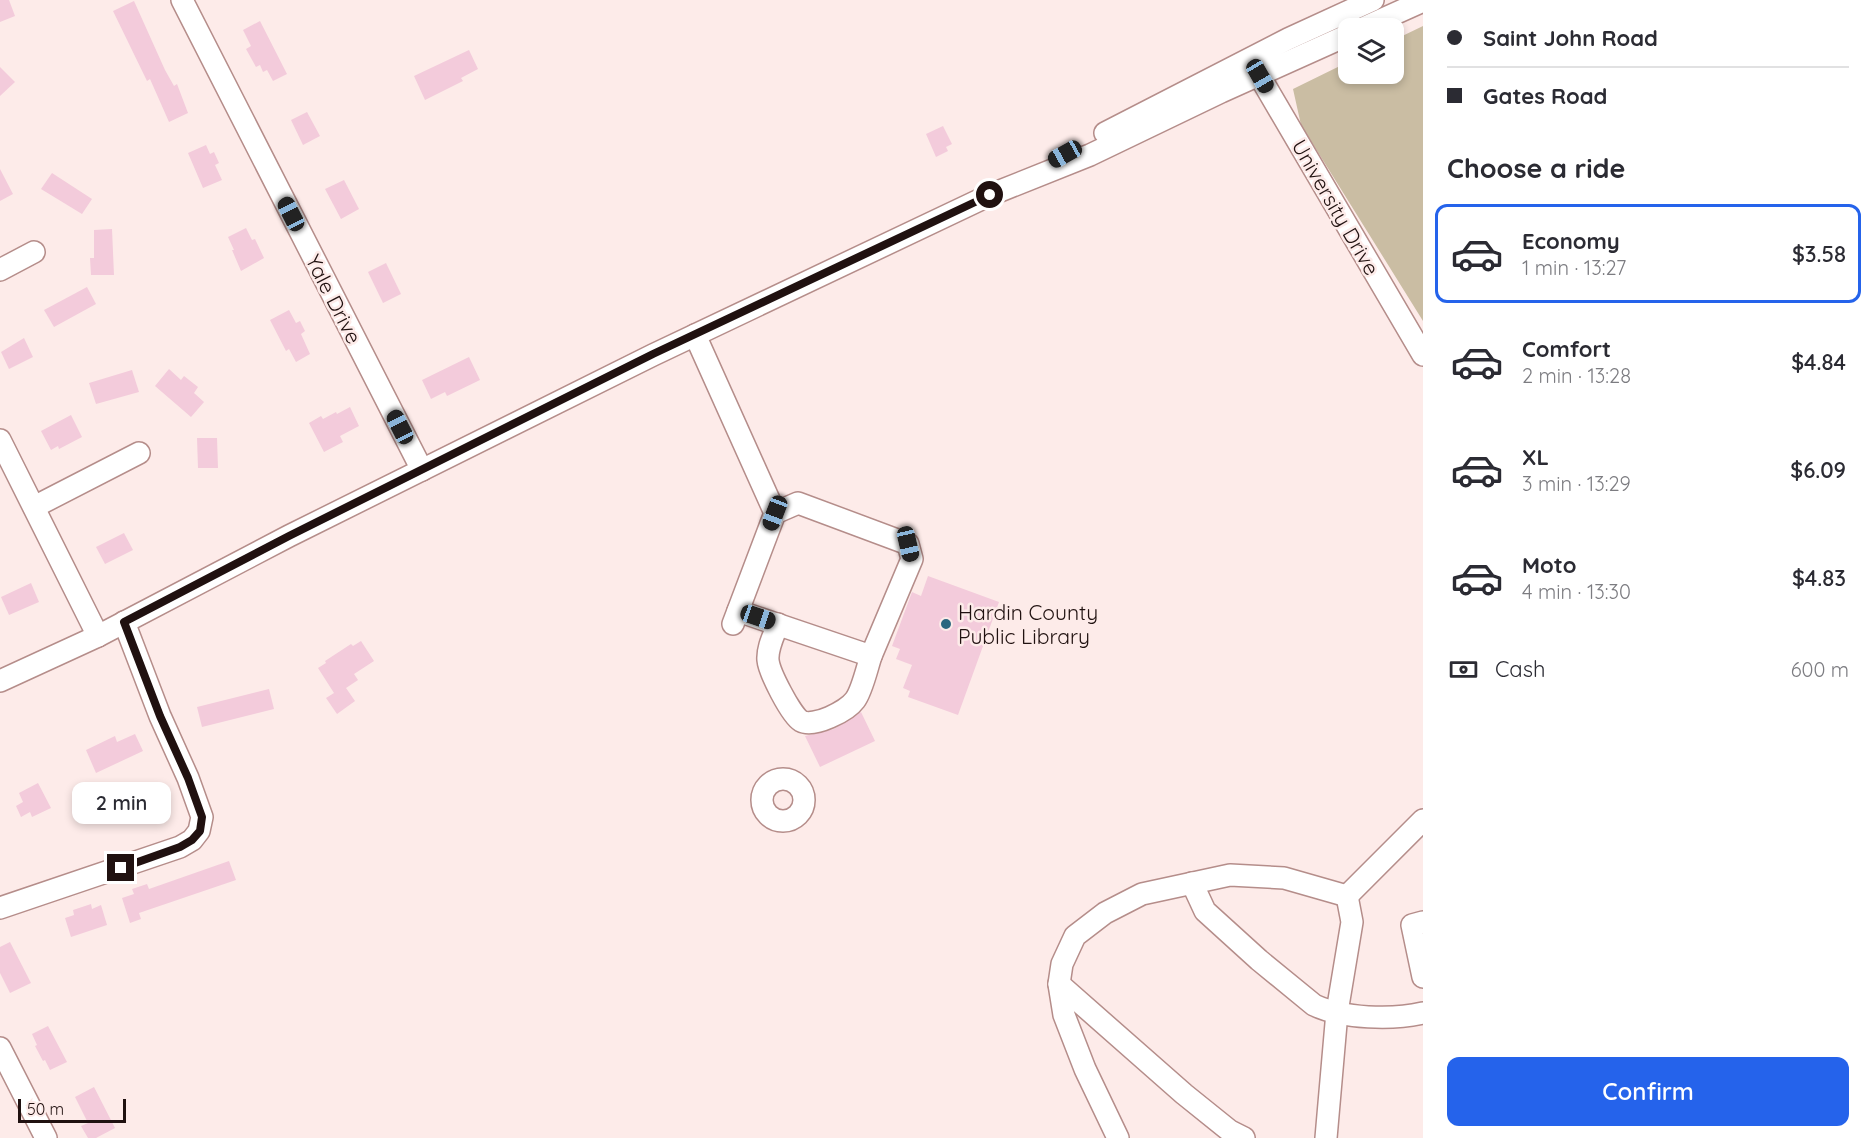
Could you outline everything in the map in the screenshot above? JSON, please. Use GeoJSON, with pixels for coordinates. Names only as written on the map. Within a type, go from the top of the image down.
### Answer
{"type":"FeatureCollection","features":[{"type":"Feature","properties":{"kind":"street","name":"Yale Drive"},"geometry":{"type":"LineString","coordinates":[[182,0],[422,470]]}},
{"type":"Feature","properties":{"kind":"street"},"geometry":{"type":"LineString","coordinates":[[1255,68],[1288,39],[1373,0]]}},
{"type":"Feature","properties":{"kind":"street"},"geometry":{"type":"LineString","coordinates":[[1385,18],[1423,1]]}},
{"type":"Feature","properties":{"kind":"street"},"geometry":{"type":"LineString","coordinates":[[0,681],[98,636],[289,536],[695,335],[990,195],[1217,74],[1255,68],[1338,39]]}},
{"type":"Feature","properties":{"kind":"street","name":"University Drive"},"geometry":{"type":"LineString","coordinates":[[1255,68],[1423,355]]}},
{"type":"Feature","properties":{"kind":"street"},"geometry":{"type":"LineString","coordinates":[[0,270],[34,252]]}},
{"type":"Feature","properties":{"kind":"street"},"geometry":{"type":"LineString","coordinates":[[695,335],[775,513],[735,618],[778,624],[871,656]]}},
{"type":"Feature","properties":{"kind":"street"},"geometry":{"type":"LineString","coordinates":[[0,440],[98,636]]}},
{"type":"Feature","properties":{"kind":"street"},"geometry":{"type":"LineString","coordinates":[[34,507],[139,453]]}},
{"type":"Feature","properties":{"kind":"street"},"geometry":{"type":"LineString","coordinates":[[775,513],[798,504],[908,544],[912,560],[871,656],[856,700],[842,711],[816,723],[802,722],[793,713],[768,661],[778,624]]}},
{"type":"Feature","properties":{"kind":"street"},"geometry":{"type":"LineString","coordinates":[[0,908],[180,847],[192,840],[200,831],[202,817],[188,778],[160,716],[124,622]]}},
{"type":"Feature","properties":{"kind":"street"},"geometry":{"type":"LineString","coordinates":[[1347,896],[1423,820]]}},
{"type":"Feature","properties":{"kind":"street"},"geometry":{"type":"LineString","coordinates":[[1118,1138],[1085,1069],[1064,1015],[1059,984],[1062,964],[1076,936],[1105,913],[1142,894],[1230,875],[1284,878],[1347,896]]}},
{"type":"Feature","properties":{"kind":"street"},"geometry":{"type":"LineString","coordinates":[[1192,883],[1205,911],[1259,960],[1314,1005],[1336,1012],[1385,1017],[1423,1014]]}},
{"type":"Feature","properties":{"kind":"street"},"geometry":{"type":"LineString","coordinates":[[1326,1138],[1336,1012],[1352,922],[1347,896]]}},
{"type":"Feature","properties":{"kind":"street"},"geometry":{"type":"LineString","coordinates":[[1423,922],[1412,925],[1423,975]]}},
{"type":"Feature","properties":{"kind":"street"},"geometry":{"type":"LineString","coordinates":[[1059,984],[1184,1094],[1230,1131],[1244,1138]]}},
{"type":"Feature","properties":{"kind":"street"},"geometry":{"type":"LineString","coordinates":[[0,1048],[46,1138]]}},
{"type":"Feature","properties":{"kind":"shaded area"},"geometry":{"type":"Polygon","coordinates":[[[1423,26],[1423,321],[1301,125],[1293,89],[1338,67],[1338,84],[1404,84],[1404,35],[1423,26]]]}},
{"type":"Feature","properties":{"kind":"building"},"geometry":{"type":"Polygon","coordinates":[[[0,0],[9,0],[15,16],[0,22],[0,0]]]}},
{"type":"Feature","properties":{"kind":"building"},"geometry":{"type":"Polygon","coordinates":[[[134,1],[165,70],[174,86],[177,84],[188,113],[169,122],[150,79],[147,81],[113,11],[134,1]]]}},
{"type":"Feature","properties":{"kind":"building"},"geometry":{"type":"Polygon","coordinates":[[[260,21],[287,74],[273,81],[267,70],[263,72],[260,65],[256,67],[246,49],[251,46],[243,30],[260,21]]]}},
{"type":"Feature","properties":{"kind":"building"},"geometry":{"type":"Polygon","coordinates":[[[469,50],[478,69],[461,78],[463,81],[425,100],[414,76],[469,50]]]}},
{"type":"Feature","properties":{"kind":"building"},"geometry":{"type":"Polygon","coordinates":[[[0,67],[15,82],[0,96],[0,67]]]}},
{"type":"Feature","properties":{"kind":"building"},"geometry":{"type":"Polygon","coordinates":[[[307,112],[320,136],[303,145],[291,120],[307,112]]]}},
{"type":"Feature","properties":{"kind":"building"},"geometry":{"type":"Polygon","coordinates":[[[943,126],[952,144],[946,147],[948,151],[936,157],[926,134],[943,126]]]}},
{"type":"Feature","properties":{"kind":"building"},"geometry":{"type":"Polygon","coordinates":[[[206,145],[210,154],[214,152],[219,163],[215,165],[222,180],[203,188],[188,153],[206,145]]]}},
{"type":"Feature","properties":{"kind":"building"},"geometry":{"type":"Polygon","coordinates":[[[0,169],[13,194],[0,201],[0,169]]]}},
{"type":"Feature","properties":{"kind":"building"},"geometry":{"type":"Polygon","coordinates":[[[52,173],[92,199],[82,214],[41,189],[52,173]]]}},
{"type":"Feature","properties":{"kind":"building"},"geometry":{"type":"Polygon","coordinates":[[[344,180],[359,209],[341,219],[325,189],[344,180]]]}},
{"type":"Feature","properties":{"kind":"building"},"geometry":{"type":"Polygon","coordinates":[[[246,228],[252,240],[255,239],[264,258],[241,271],[228,237],[246,228]]]}},
{"type":"Feature","properties":{"kind":"building"},"geometry":{"type":"Polygon","coordinates":[[[112,229],[114,275],[91,275],[90,258],[94,258],[94,230],[112,229]]]}},
{"type":"Feature","properties":{"kind":"building"},"geometry":{"type":"Polygon","coordinates":[[[386,263],[401,294],[383,303],[368,272],[386,263]]]}},
{"type":"Feature","properties":{"kind":"building"},"geometry":{"type":"Polygon","coordinates":[[[87,287],[96,304],[54,327],[44,310],[87,287]]]}},
{"type":"Feature","properties":{"kind":"building"},"geometry":{"type":"Polygon","coordinates":[[[289,310],[296,323],[300,321],[305,331],[301,334],[310,354],[296,362],[289,349],[286,351],[270,320],[289,310]]]}},
{"type":"Feature","properties":{"kind":"building"},"geometry":{"type":"Polygon","coordinates":[[[24,338],[33,357],[9,369],[1,352],[24,338]]]}},
{"type":"Feature","properties":{"kind":"building"},"geometry":{"type":"Polygon","coordinates":[[[469,357],[480,380],[447,396],[445,392],[431,399],[422,380],[469,357]]]}},
{"type":"Feature","properties":{"kind":"building"},"geometry":{"type":"Polygon","coordinates":[[[169,369],[181,380],[184,376],[198,387],[194,393],[204,402],[191,417],[155,386],[169,369]]]}},
{"type":"Feature","properties":{"kind":"building"},"geometry":{"type":"Polygon","coordinates":[[[132,370],[139,392],[96,404],[89,383],[132,370]]]}},
{"type":"Feature","properties":{"kind":"building"},"geometry":{"type":"Polygon","coordinates":[[[350,407],[359,426],[340,436],[343,442],[324,452],[309,423],[321,416],[323,419],[350,407]]]}},
{"type":"Feature","properties":{"kind":"building"},"geometry":{"type":"Polygon","coordinates":[[[71,415],[82,437],[59,449],[58,446],[51,450],[41,431],[71,415]]]}},
{"type":"Feature","properties":{"kind":"building"},"geometry":{"type":"Polygon","coordinates":[[[197,438],[217,438],[218,468],[198,468],[197,438]]]}},
{"type":"Feature","properties":{"kind":"building"},"geometry":{"type":"Polygon","coordinates":[[[124,533],[133,550],[105,564],[96,547],[124,533]]]}},
{"type":"Feature","properties":{"kind":"building","name":"Hardin County Public Library"},"geometry":{"type":"Polygon","coordinates":[[[928,576],[999,602],[958,715],[908,697],[910,691],[903,688],[912,665],[896,659],[900,649],[892,646],[912,592],[921,596],[928,576]]]}},
{"type":"Feature","properties":{"kind":"building"},"geometry":{"type":"Polygon","coordinates":[[[31,583],[39,602],[9,615],[1,597],[31,583]]]}},
{"type":"Feature","properties":{"kind":"building"},"geometry":{"type":"Polygon","coordinates":[[[361,641],[374,661],[354,674],[358,680],[346,688],[355,701],[337,714],[326,698],[334,693],[318,668],[351,644],[353,646],[361,641]]]}},
{"type":"Feature","properties":{"kind":"building"},"geometry":{"type":"Polygon","coordinates":[[[269,689],[274,709],[202,727],[197,707],[269,689]]]}},
{"type":"Feature","properties":{"kind":"building"},"geometry":{"type":"Polygon","coordinates":[[[861,712],[875,741],[820,767],[805,736],[834,729],[861,712]]]}},
{"type":"Feature","properties":{"kind":"building"},"geometry":{"type":"Polygon","coordinates":[[[135,734],[143,751],[96,773],[86,750],[115,736],[117,742],[135,734]]]}},
{"type":"Feature","properties":{"kind":"building"},"geometry":{"type":"Polygon","coordinates":[[[38,783],[51,808],[32,817],[30,812],[21,817],[16,806],[23,802],[19,793],[38,783]]]}},
{"type":"Feature","properties":{"kind":"building"},"geometry":{"type":"Polygon","coordinates":[[[229,861],[236,880],[139,913],[141,919],[130,923],[122,898],[134,894],[132,889],[147,884],[149,889],[229,861]]]}},
{"type":"Feature","properties":{"kind":"building"},"geometry":{"type":"Polygon","coordinates":[[[91,904],[92,909],[101,905],[107,925],[71,937],[65,918],[74,915],[73,910],[91,904]]]}},
{"type":"Feature","properties":{"kind":"building"},"geometry":{"type":"Polygon","coordinates":[[[10,942],[31,983],[10,993],[0,973],[0,947],[10,942]]]}},
{"type":"Feature","properties":{"kind":"building"},"geometry":{"type":"Polygon","coordinates":[[[48,1026],[67,1062],[50,1070],[35,1046],[37,1045],[32,1034],[48,1026]]]}},
{"type":"Feature","properties":{"kind":"building"},"geometry":{"type":"Polygon","coordinates":[[[94,1087],[115,1128],[96,1138],[88,1138],[81,1126],[88,1123],[75,1097],[94,1087]]]}},
{"type":"Feature","properties":{"kind":"place","name":"Hardin County Public Library"},"geometry":{"type":"Point","coordinates":[946,624]}},
{"type":"Feature","properties":{"kind":"route"},"geometry":{"type":"LineString","coordinates":[[121,868],[180,847],[192,840],[200,831],[202,817],[124,622],[289,536],[653,354],[990,195]]}}]}
